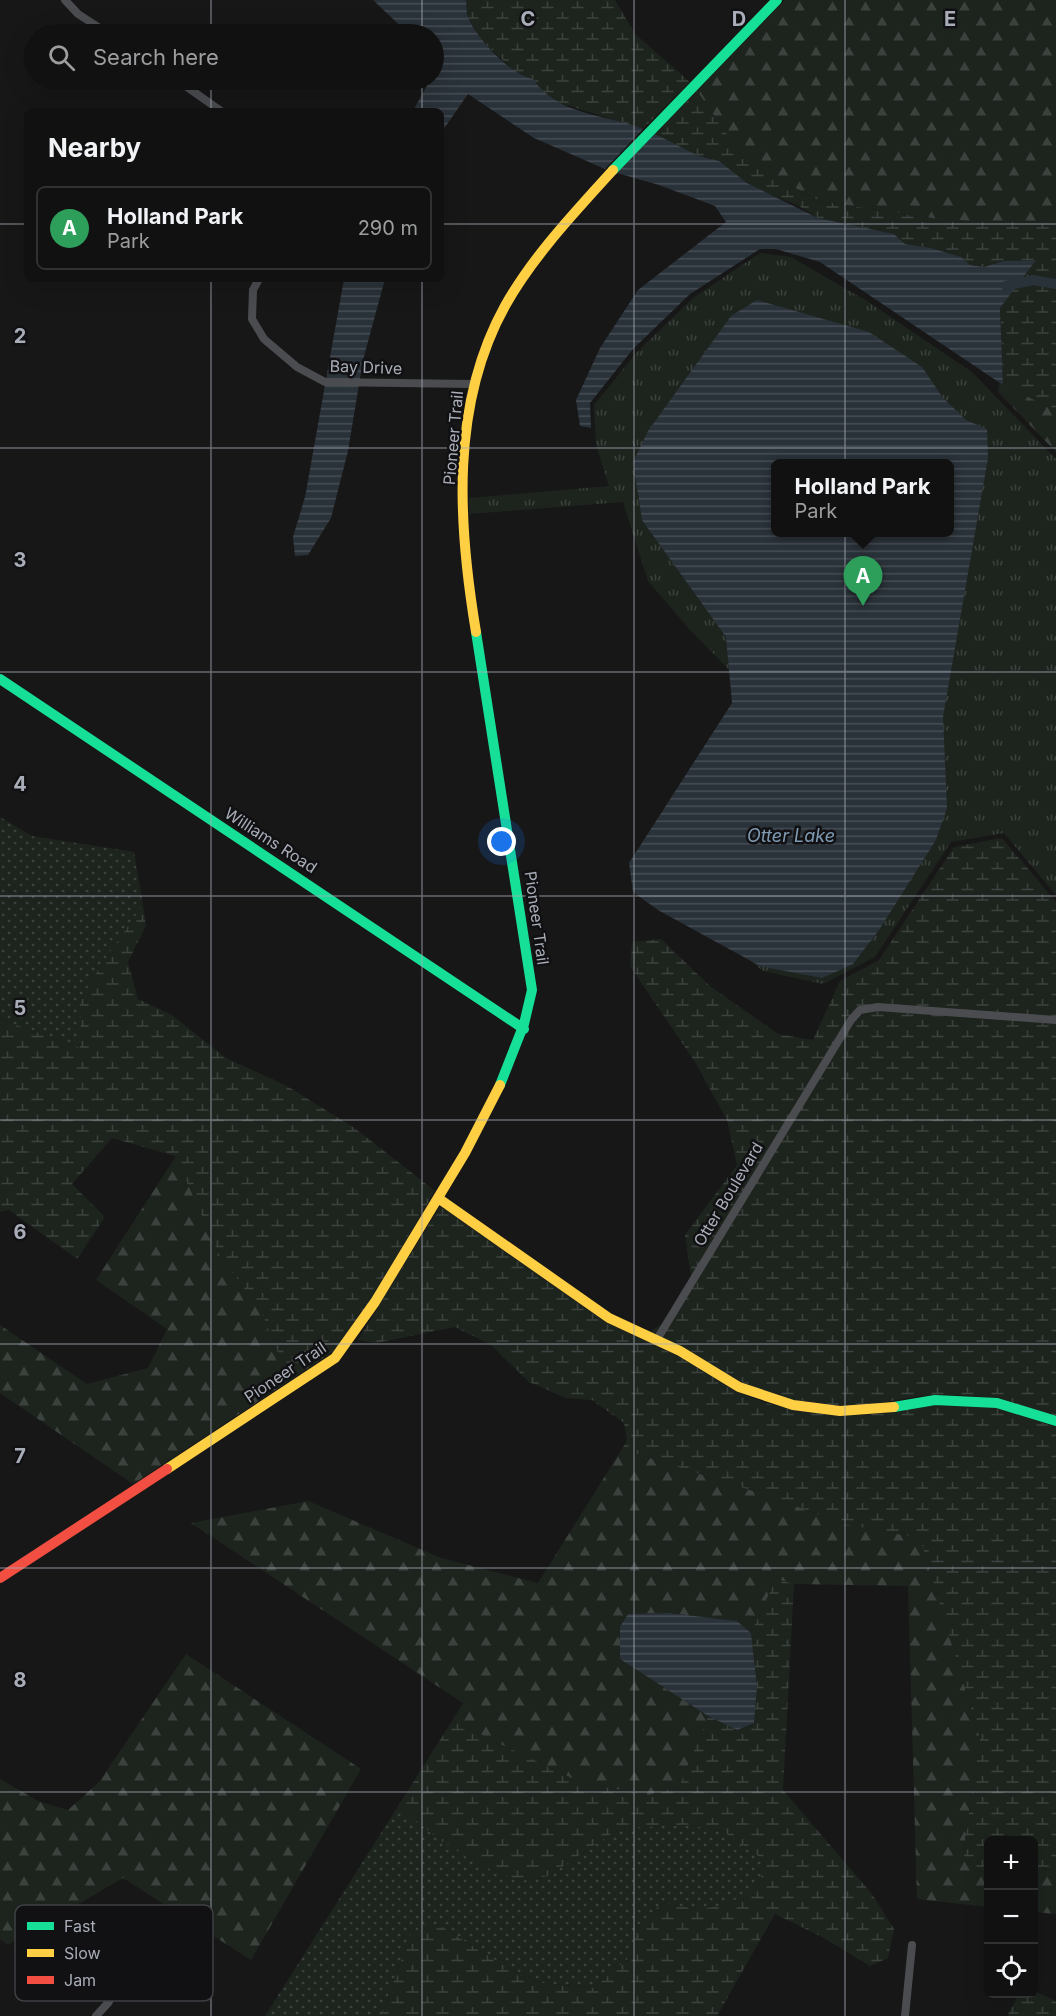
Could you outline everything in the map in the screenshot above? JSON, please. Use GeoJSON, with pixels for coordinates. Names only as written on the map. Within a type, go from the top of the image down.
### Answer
{"type":"FeatureCollection","features":[{"type":"Feature","properties":{"kind":"street"},"geometry":{"type":"LineString","coordinates":[[65,0],[78,14],[94,24]]}},
{"type":"Feature","properties":{"kind":"street","name":"Pioneer Trail"},"geometry":{"type":"LineString","coordinates":[[0,1578],[335,1358],[360,1329],[438,1198],[509,1068],[524,1029],[532,990],[465,550],[463,470],[472,384],[483,351],[503,309],[522,279],[609,173],[777,0]]}},
{"type":"Feature","properties":{"kind":"street"},"geometry":{"type":"LineString","coordinates":[[191,90],[217,108]]}},
{"type":"Feature","properties":{"kind":"street","name":"Bay Drive"},"geometry":{"type":"LineString","coordinates":[[257,282],[253,290],[252,319],[264,339],[297,368],[325,382],[472,384]]}},
{"type":"Feature","properties":{"kind":"street","name":"Williams Road"},"geometry":{"type":"LineString","coordinates":[[0,678],[308,881],[524,1029]]}},
{"type":"Feature","properties":{"kind":"street","name":"Otter Boulevard"},"geometry":{"type":"LineString","coordinates":[[656,1341],[851,1020],[860,1010],[878,1007],[1056,1020]]}},
{"type":"Feature","properties":{"kind":"street"},"geometry":{"type":"LineString","coordinates":[[438,1198],[609,1318],[680,1351],[739,1387],[793,1405],[849,1410],[935,1400],[971,1401],[997,1403],[1056,1421]]}},
{"type":"Feature","properties":{"kind":"street"},"geometry":{"type":"LineString","coordinates":[[905,2016],[912,1945]]}},
{"type":"Feature","properties":{"kind":"street"},"geometry":{"type":"LineString","coordinates":[[96,2016],[109,2001]]}},
{"type":"Feature","properties":{"kind":"green space"},"geometry":{"type":"Polygon","coordinates":[[[466,0],[615,0],[635,34],[690,82],[643,129],[557,102],[543,92],[533,79],[521,77],[481,40],[468,17],[466,0]]]}},
{"type":"Feature","properties":{"kind":"green space"},"geometry":{"type":"Polygon","coordinates":[[[785,0],[1056,0],[1056,228],[1036,221],[968,221],[922,217],[820,201],[746,162],[697,91],[785,0]]]}},
{"type":"Feature","properties":{"kind":"green space"},"geometry":{"type":"Polygon","coordinates":[[[697,91],[746,162],[819,201],[922,217],[968,221],[1036,221],[1056,228],[1056,410],[1024,395],[1020,388],[1003,385],[1000,308],[1035,260],[1004,261],[984,267],[970,265],[960,257],[931,248],[905,244],[894,234],[818,218],[799,206],[757,189],[710,158],[699,156],[655,134],[697,91]]]}},
{"type":"Feature","properties":{"kind":"green space","name":"Otter Lake"},"geometry":{"type":"Polygon","coordinates":[[[760,253],[791,257],[867,301],[972,372],[1056,459],[1056,895],[1004,833],[951,842],[875,957],[823,984],[763,971],[645,875],[756,697],[691,631],[648,581],[623,502],[469,514],[469,498],[609,486],[596,445],[594,405],[637,352],[693,298],[760,253]]]}},
{"type":"Feature","properties":{"kind":"green space"},"geometry":{"type":"Polygon","coordinates":[[[999,383],[1021,388],[1024,395],[1056,410],[1056,452],[998,392],[999,383]]]}},
{"type":"Feature","properties":{"kind":"green space"},"geometry":{"type":"Polygon","coordinates":[[[0,817],[32,836],[134,852],[143,905],[103,962],[81,999],[80,1048],[0,1019],[0,817]]]}},
{"type":"Feature","properties":{"kind":"green space"},"geometry":{"type":"Polygon","coordinates":[[[1002,838],[1056,902],[1056,1416],[1011,1403],[966,1395],[929,1395],[851,1405],[817,1404],[794,1400],[730,1377],[650,1332],[665,1322],[691,1277],[685,1235],[737,1165],[727,1120],[695,1062],[630,966],[632,942],[661,939],[710,986],[778,1034],[813,1040],[840,981],[879,960],[954,847],[1002,838]]]}},
{"type":"Feature","properties":{"kind":"green space"},"geometry":{"type":"Polygon","coordinates":[[[143,905],[146,926],[128,962],[138,999],[172,1015],[226,1058],[287,1086],[356,1129],[435,1191],[355,1326],[331,1353],[295,1377],[279,1355],[262,1313],[219,1254],[175,1156],[112,1138],[72,1184],[105,1217],[77,1259],[9,1210],[0,1212],[0,1019],[80,1048],[81,999],[103,962],[143,905]]]}},
{"type":"Feature","properties":{"kind":"green space"},"geometry":{"type":"Polygon","coordinates":[[[176,1156],[219,1254],[262,1313],[279,1355],[295,1377],[133,1484],[0,1393],[0,1325],[87,1384],[148,1368],[167,1329],[96,1280],[176,1156]]]}},
{"type":"Feature","properties":{"kind":"green space"},"geometry":{"type":"Polygon","coordinates":[[[440,1206],[607,1323],[678,1356],[737,1392],[766,1403],[793,1410],[841,1416],[888,1413],[936,1405],[996,1408],[1056,1427],[1056,1869],[1038,1870],[1038,1836],[984,1836],[984,1871],[975,1872],[963,1854],[980,1738],[920,1538],[843,1524],[775,1498],[622,1449],[627,1440],[624,1423],[592,1400],[566,1398],[529,1382],[491,1345],[455,1327],[376,1343],[358,1340],[440,1206]]]}},
{"type":"Feature","properties":{"kind":"green space"},"geometry":{"type":"Polygon","coordinates":[[[622,1449],[775,1498],[843,1524],[920,1538],[980,1738],[963,1854],[975,1872],[984,1871],[984,1907],[917,1899],[908,1586],[794,1584],[776,1579],[751,1633],[737,1621],[669,1613],[628,1614],[620,1659],[708,1716],[679,1787],[649,1795],[582,1783],[452,1721],[463,1703],[191,1523],[308,1501],[441,1558],[538,1583],[622,1449]]]}},
{"type":"Feature","properties":{"kind":"green space"},"geometry":{"type":"Polygon","coordinates":[[[776,1579],[794,1584],[783,1790],[872,1894],[894,1929],[888,1958],[870,1966],[822,1937],[775,1914],[717,2016],[381,2016],[412,1931],[439,1925],[503,1965],[543,1983],[593,1988],[627,1960],[639,1925],[662,1903],[691,1908],[714,1907],[736,1899],[761,1883],[761,1858],[721,1830],[684,1825],[620,1828],[548,1876],[520,1881],[478,1864],[438,1839],[400,1807],[400,1803],[452,1721],[582,1783],[649,1795],[679,1787],[708,1716],[737,1730],[757,1686],[751,1633],[776,1579]]]}},
{"type":"Feature","properties":{"kind":"green space"},"geometry":{"type":"Polygon","coordinates":[[[186,1654],[361,1769],[251,1960],[213,1936],[213,1905],[165,1905],[123,1878],[77,1905],[15,1905],[15,1941],[8,1945],[0,1939],[0,1779],[40,1802],[68,1810],[99,1782],[186,1654]]]}},
{"type":"Feature","properties":{"kind":"green space"},"geometry":{"type":"Polygon","coordinates":[[[400,1803],[400,1807],[438,1839],[478,1864],[520,1881],[548,1876],[620,1828],[684,1825],[721,1830],[762,1859],[762,1883],[737,1899],[715,1907],[691,1908],[662,1903],[639,1925],[627,1960],[593,1988],[543,1983],[503,1965],[439,1925],[412,1931],[381,2016],[265,2016],[400,1803]]]}},
{"type":"Feature","properties":{"kind":"green space"},"geometry":{"type":"Polygon","coordinates":[[[1056,1869],[1056,1914],[1038,1912],[1038,1870],[1056,1869]]]}},
{"type":"Feature","properties":{"kind":"green space"},"geometry":{"type":"Polygon","coordinates":[[[1038,1993],[1056,2001],[1056,2016],[1007,2016],[1017,1998],[1038,1998],[1038,1993]]]}},
{"type":"Feature","properties":{"kind":"water"},"geometry":{"type":"Polygon","coordinates":[[[373,0],[466,0],[468,17],[473,27],[487,46],[505,64],[533,79],[543,91],[569,107],[643,129],[605,169],[534,138],[468,94],[444,129],[444,108],[415,108],[425,90],[444,90],[444,24],[398,24],[373,0]]]}},
{"type":"Feature","properties":{"kind":"water"},"geometry":{"type":"Polygon","coordinates":[[[655,134],[699,156],[719,161],[747,183],[818,218],[894,234],[905,244],[931,248],[961,257],[970,265],[984,267],[1004,261],[1036,260],[1000,308],[1003,385],[820,262],[776,249],[760,249],[690,294],[633,349],[590,403],[591,428],[580,426],[576,400],[600,348],[638,290],[726,222],[715,206],[659,185],[617,173],[655,134]]]}},
{"type":"Feature","properties":{"kind":"water"},"geometry":{"type":"Polygon","coordinates":[[[343,282],[384,282],[363,360],[348,451],[331,518],[308,555],[295,556],[293,537],[305,497],[343,282]]]}},
{"type":"Feature","properties":{"kind":"water","name":"Otter Lake"},"geometry":{"type":"Polygon","coordinates":[[[757,300],[869,332],[922,367],[943,398],[966,420],[987,429],[988,458],[943,717],[947,808],[936,840],[879,930],[853,964],[822,978],[760,966],[658,910],[633,892],[629,863],[732,703],[726,637],[642,520],[633,462],[648,431],[731,316],[757,300]]]}},
{"type":"Feature","properties":{"kind":"water"},"geometry":{"type":"Polygon","coordinates":[[[669,1613],[737,1621],[751,1633],[757,1686],[754,1723],[737,1730],[708,1716],[620,1659],[620,1627],[628,1614],[669,1613]]]}},
{"type":"Feature","properties":{"kind":"waterway"},"geometry":{"type":"LineString","coordinates":[[1006,286],[1033,280],[1056,284]]}},
{"type":"Feature","properties":{"kind":"traffic: fast"},"geometry":{"type":"LineString","coordinates":[[613,170],[777,0]]}},
{"type":"Feature","properties":{"kind":"traffic: fast"},"geometry":{"type":"LineString","coordinates":[[476,632],[532,990],[524,1024],[500,1085]]}},
{"type":"Feature","properties":{"kind":"traffic: fast"},"geometry":{"type":"LineString","coordinates":[[0,679],[524,1029]]}},
{"type":"Feature","properties":{"kind":"traffic: fast"},"geometry":{"type":"LineString","coordinates":[[894,1407],[935,1400],[997,1403],[1056,1421]]}},
{"type":"Feature","properties":{"kind":"traffic: slow"},"geometry":{"type":"LineString","coordinates":[[476,632],[465,549],[463,507],[463,466],[467,424],[475,384],[487,344],[516,288],[555,235],[613,170]]}},
{"type":"Feature","properties":{"kind":"traffic: slow"},"geometry":{"type":"LineString","coordinates":[[167,1469],[335,1358],[375,1302],[465,1153],[500,1085]]}},
{"type":"Feature","properties":{"kind":"traffic: slow"},"geometry":{"type":"LineString","coordinates":[[438,1198],[609,1318],[680,1351],[739,1387],[793,1405],[840,1411],[894,1407]]}},
{"type":"Feature","properties":{"kind":"traffic: jam"},"geometry":{"type":"LineString","coordinates":[[0,1578],[167,1469]]}},
{"type":"Feature","properties":{"kind":"place","name":"Holland Park"},"geometry":{"type":"Point","coordinates":[863,606]}}]}
